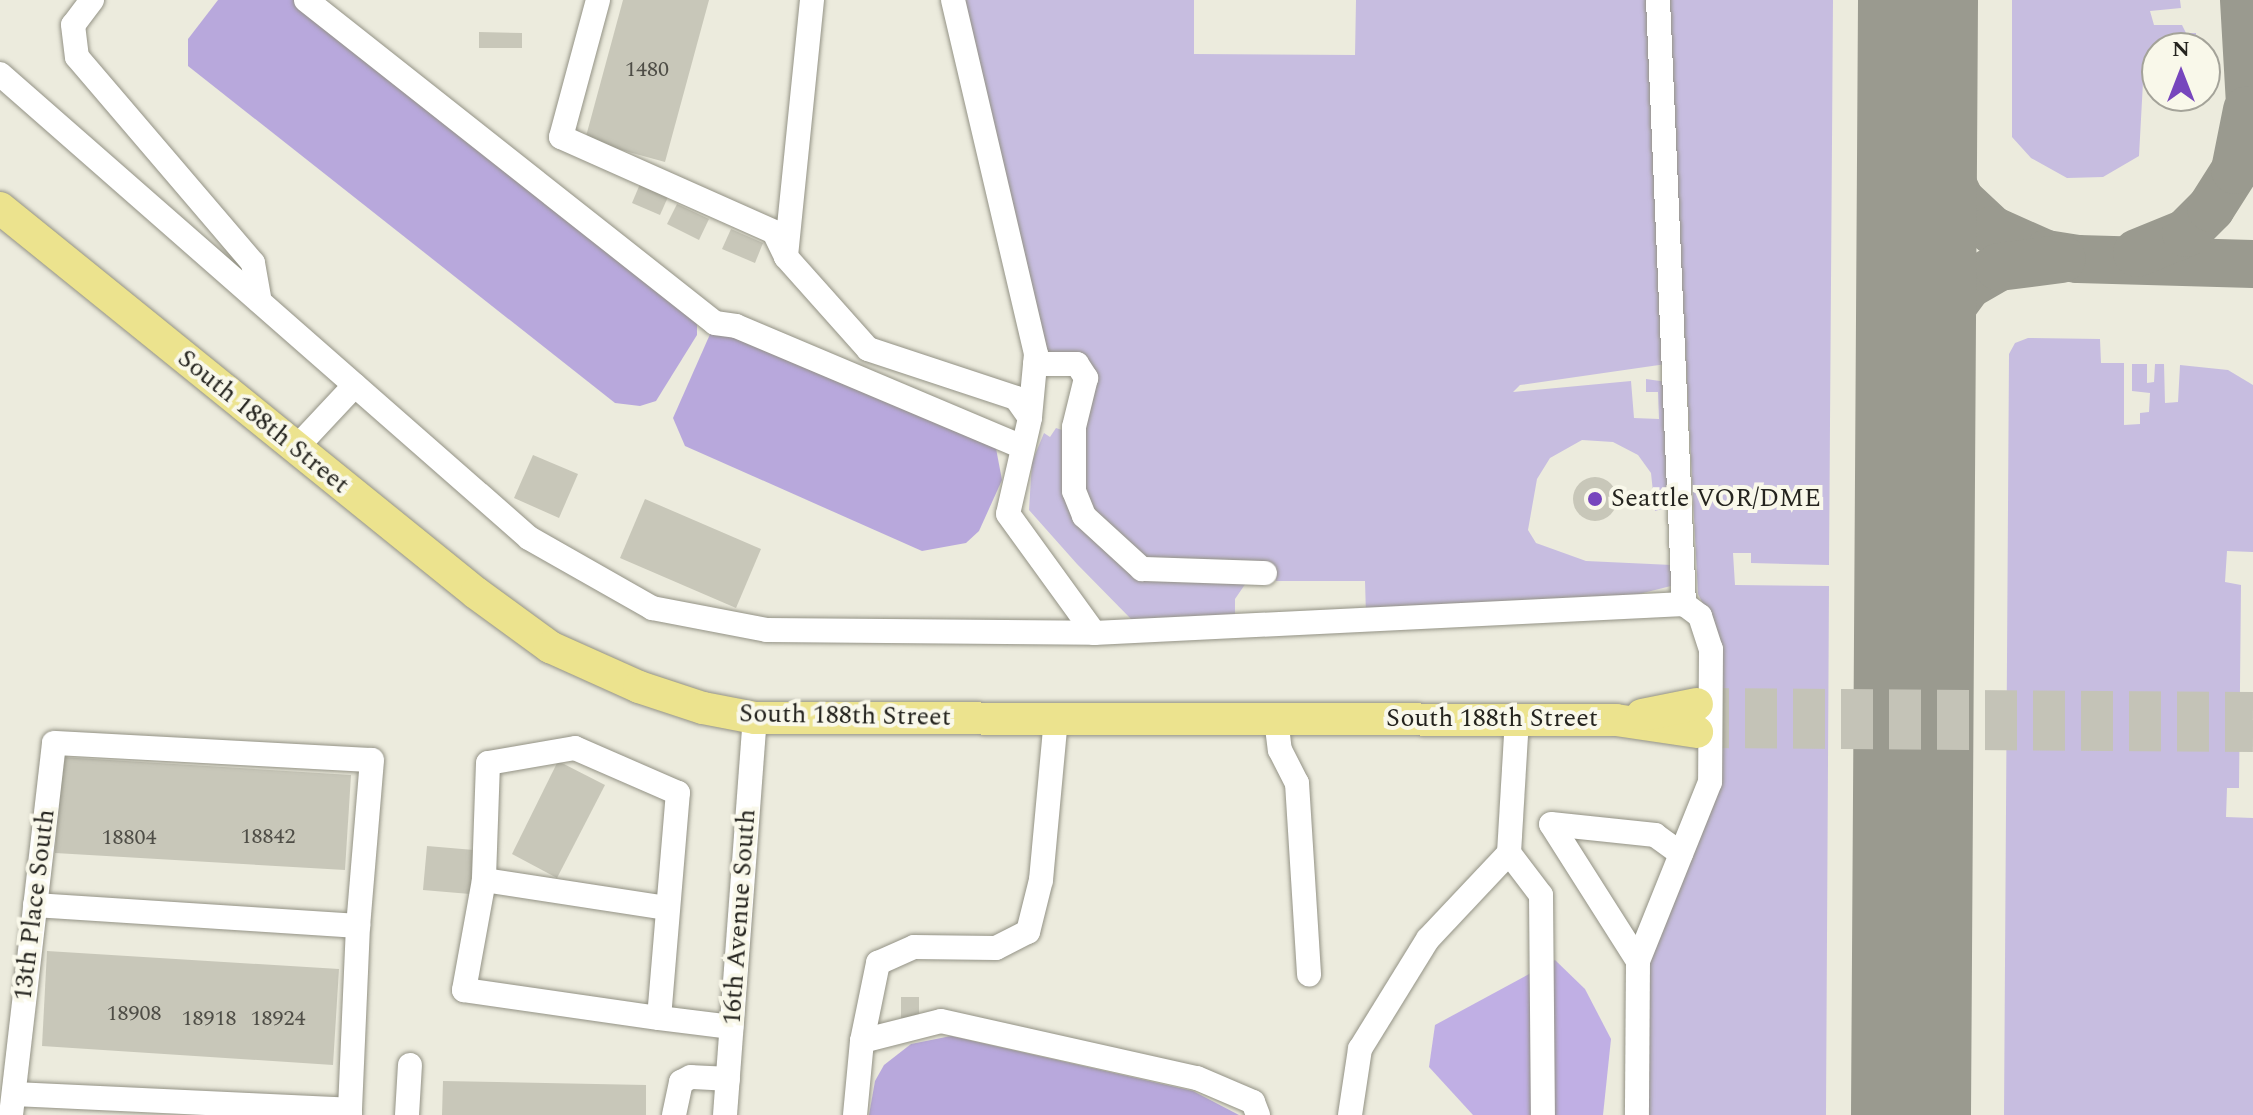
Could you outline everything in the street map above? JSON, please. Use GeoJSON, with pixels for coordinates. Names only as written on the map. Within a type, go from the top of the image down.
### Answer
{"type":"FeatureCollection","features":[{"type":"Feature","properties":{"kind":"main road","name":"South 188th Street"},"geometry":{"type":"LineString","coordinates":[[0,208],[296,448],[550,647],[639,687],[755,718],[1697,718]]}},
{"type":"Feature","properties":{"kind":"street"},"geometry":{"type":"LineString","coordinates":[[92,0],[73,25],[77,57],[253,263],[260,301]]}},
{"type":"Feature","properties":{"kind":"street"},"geometry":{"type":"LineString","coordinates":[[306,0],[715,323],[736,326],[1023,447]]}},
{"type":"Feature","properties":{"kind":"street"},"geometry":{"type":"LineString","coordinates":[[598,0],[561,137],[774,232],[786,257],[868,349],[1016,398],[1030,418]]}},
{"type":"Feature","properties":{"kind":"street"},"geometry":{"type":"LineString","coordinates":[[786,257],[812,0]]}},
{"type":"Feature","properties":{"kind":"street"},"geometry":{"type":"LineString","coordinates":[[953,0],[1035,364],[1030,418],[1008,514],[1094,633]]}},
{"type":"Feature","properties":{"kind":"street"},"geometry":{"type":"LineString","coordinates":[[1658,0],[1684,604]]}},
{"type":"Feature","properties":{"kind":"street"},"geometry":{"type":"LineString","coordinates":[[4,76],[529,538],[652,608],[767,630],[1094,633],[1684,604],[1700,616],[1711,649],[1710,782],[1638,961],[1637,1115]]}},
{"type":"Feature","properties":{"kind":"street"},"geometry":{"type":"LineString","coordinates":[[1035,364],[1077,364],[1086,378],[1074,427],[1074,491],[1084,516],[1142,569],[1265,573]]}},
{"type":"Feature","properties":{"kind":"street"},"geometry":{"type":"LineString","coordinates":[[296,448],[355,385]]}},
{"type":"Feature","properties":{"kind":"street","name":"16th Avenue South"},"geometry":{"type":"LineString","coordinates":[[725,1115],[755,718]]}},
{"type":"Feature","properties":{"kind":"street"},"geometry":{"type":"LineString","coordinates":[[855,1115],[862,1041],[878,963],[914,947],[996,948],[1028,932],[1041,880],[1056,719]]}},
{"type":"Feature","properties":{"kind":"street"},"geometry":{"type":"LineString","coordinates":[[1276,719],[1280,750],[1297,783],[1309,975]]}},
{"type":"Feature","properties":{"kind":"street"},"geometry":{"type":"LineString","coordinates":[[1350,1115],[1360,1049],[1428,939],[1509,853],[1517,719]]}},
{"type":"Feature","properties":{"kind":"street","name":"13th Place South"},"geometry":{"type":"LineString","coordinates":[[13,1104],[54,743],[372,760],[358,926]]}},
{"type":"Feature","properties":{"kind":"street"},"geometry":{"type":"LineString","coordinates":[[659,1018],[678,793],[575,748],[488,763],[484,880],[464,990],[659,1018],[731,1027]]}},
{"type":"Feature","properties":{"kind":"street"},"geometry":{"type":"LineString","coordinates":[[1638,961],[1551,824],[1655,835],[1681,854]]}},
{"type":"Feature","properties":{"kind":"street"},"geometry":{"type":"LineString","coordinates":[[1509,853],[1541,895],[1543,1115]]}},
{"type":"Feature","properties":{"kind":"street"},"geometry":{"type":"LineString","coordinates":[[484,880],[667,908]]}},
{"type":"Feature","properties":{"kind":"street"},"geometry":{"type":"LineString","coordinates":[[13,1104],[350,1113],[358,926],[35,905]]}},
{"type":"Feature","properties":{"kind":"street"},"geometry":{"type":"LineString","coordinates":[[862,1041],[941,1021],[1197,1078],[1253,1102],[1258,1115]]}},
{"type":"Feature","properties":{"kind":"street"},"geometry":{"type":"LineString","coordinates":[[407,1115],[410,1065]]}},
{"type":"Feature","properties":{"kind":"street"},"geometry":{"type":"LineString","coordinates":[[674,1115],[681,1082],[691,1077],[728,1079]]}},
{"type":"Feature","properties":{"kind":"shaded area"},"geometry":{"type":"Polygon","coordinates":[[[218,0],[297,0],[697,318],[697,335],[656,401],[640,406],[615,403],[188,66],[188,39],[218,0]]]}},
{"type":"Feature","properties":{"kind":"shaded area"},"geometry":{"type":"Polygon","coordinates":[[[964,0],[1194,0],[1194,54],[1355,55],[1356,0],[1649,0],[1666,364],[1520,385],[1513,392],[1631,381],[1634,418],[1659,419],[1658,392],[1646,392],[1646,379],[1667,382],[1675,505],[1655,511],[1651,473],[1638,455],[1613,442],[1582,440],[1550,458],[1537,479],[1528,530],[1536,543],[1586,561],[1672,565],[1676,580],[1671,586],[1615,600],[1366,615],[1365,581],[1276,581],[1275,568],[1153,567],[1089,512],[1079,466],[1092,375],[1049,358],[964,0]]]}},
{"type":"Feature","properties":{"kind":"shaded area"},"geometry":{"type":"Polygon","coordinates":[[[1667,0],[1833,0],[1829,565],[1751,563],[1751,553],[1733,553],[1735,585],[1829,586],[1826,1115],[1647,1115],[1648,960],[1711,809],[1712,622],[1698,594],[1667,0]]]}},
{"type":"Feature","properties":{"kind":"shaded area"},"geometry":{"type":"Polygon","coordinates":[[[2012,0],[2180,0],[2181,8],[2150,11],[2154,25],[2182,25],[2186,32],[2141,32],[2139,156],[2103,177],[2067,178],[2031,158],[2012,137],[2012,0]]]}},
{"type":"Feature","properties":{"kind":"shaded area"},"geometry":{"type":"Polygon","coordinates":[[[735,331],[994,438],[1002,480],[979,531],[966,543],[922,551],[685,446],[673,418],[711,332],[735,331]]]}},
{"type":"Feature","properties":{"kind":"shaded area"},"geometry":{"type":"Polygon","coordinates":[[[2028,338],[2100,339],[2101,363],[2124,363],[2124,425],[2140,424],[2140,413],[2149,412],[2150,393],[2132,391],[2132,364],[2147,364],[2147,383],[2154,382],[2155,364],[2164,364],[2165,403],[2178,402],[2180,365],[2228,370],[2253,385],[2253,552],[2227,551],[2225,582],[2241,585],[2239,788],[2227,788],[2226,817],[2253,818],[2253,1115],[2004,1115],[2009,354],[2015,343],[2028,338]]]}},
{"type":"Feature","properties":{"kind":"shaded area"},"geometry":{"type":"Polygon","coordinates":[[[1056,428],[1062,430],[1067,464],[1112,552],[1248,580],[1235,599],[1235,623],[1132,620],[1077,564],[1029,510],[1032,462],[1044,433],[1050,437],[1056,428]]]}},
{"type":"Feature","properties":{"kind":"shaded area"},"geometry":{"type":"Polygon","coordinates":[[[1555,960],[1585,989],[1611,1039],[1603,1115],[1473,1115],[1429,1067],[1435,1025],[1555,960]]]}},
{"type":"Feature","properties":{"kind":"shaded area"},"geometry":{"type":"Polygon","coordinates":[[[951,1036],[1193,1091],[1239,1115],[869,1115],[875,1081],[884,1065],[911,1044],[951,1036]]]}},
{"type":"Feature","properties":{"kind":"building"},"geometry":{"type":"Polygon","coordinates":[[[623,0],[709,0],[665,162],[585,140],[623,0]]]}},
{"type":"Feature","properties":{"kind":"building"},"geometry":{"type":"Polygon","coordinates":[[[479,32],[522,33],[522,48],[479,48],[479,32]]]}},
{"type":"Feature","properties":{"kind":"building"},"geometry":{"type":"Polygon","coordinates":[[[640,184],[668,197],[660,215],[632,203],[640,184]]]}},
{"type":"Feature","properties":{"kind":"building"},"geometry":{"type":"Polygon","coordinates":[[[677,204],[709,219],[699,240],[667,224],[677,204]]]}},
{"type":"Feature","properties":{"kind":"building"},"geometry":{"type":"Polygon","coordinates":[[[731,229],[763,243],[755,263],[722,249],[731,229]]]}},
{"type":"Feature","properties":{"kind":"building"},"geometry":{"type":"Polygon","coordinates":[[[533,455],[578,474],[559,518],[514,498],[533,455]]]}},
{"type":"Feature","properties":{"kind":"building","name":"Seattle VOR/DME"},"geometry":{"type":"Polygon","coordinates":[[[1595,477],[1611,483],[1617,499],[1611,515],[1595,521],[1579,515],[1573,499],[1579,483],[1595,477]]]}},
{"type":"Feature","properties":{"kind":"building"},"geometry":{"type":"Polygon","coordinates":[[[645,499],[761,549],[736,608],[620,558],[645,499]]]}},
{"type":"Feature","properties":{"kind":"building"},"geometry":{"type":"Polygon","coordinates":[[[61,757],[351,775],[345,870],[55,853],[61,757]]]}},
{"type":"Feature","properties":{"kind":"building"},"geometry":{"type":"Polygon","coordinates":[[[558,761],[605,785],[557,878],[512,854],[558,761]]]}},
{"type":"Feature","properties":{"kind":"building"},"geometry":{"type":"Polygon","coordinates":[[[427,846],[474,850],[470,894],[423,890],[427,846]]]}},
{"type":"Feature","properties":{"kind":"building"},"geometry":{"type":"Polygon","coordinates":[[[47,951],[339,969],[333,1065],[42,1046],[47,951]]]}},
{"type":"Feature","properties":{"kind":"building"},"geometry":{"type":"Polygon","coordinates":[[[901,997],[919,997],[919,1018],[901,1018],[901,997]]]}},
{"type":"Feature","properties":{"kind":"building"},"geometry":{"type":"Polygon","coordinates":[[[443,1081],[646,1085],[646,1115],[442,1115],[443,1081]]]}},
{"type":"Feature","properties":{"kind":"taxiway"},"geometry":{"type":"LineString","coordinates":[[2244,0],[2252,139]]}},
{"type":"Feature","properties":{"kind":"taxiway"},"geometry":{"type":"LineString","coordinates":[[1917,108],[1960,200],[1992,230],[2046,254],[2078,259],[2253,264]]}},
{"type":"Feature","properties":{"kind":"taxiway"},"geometry":{"type":"LineString","coordinates":[[2137,253],[2186,233],[2211,208],[2235,170],[2247,110]]}},
{"type":"Feature","properties":{"kind":"taxiway"},"geometry":{"type":"LineString","coordinates":[[1916,375],[1929,338],[1968,285],[1999,267],[2061,259]]}},
{"type":"Feature","properties":{"kind":"runway"},"geometry":{"type":"LineString","coordinates":[[1911,1115],[1918,0]]}},
{"type":"Feature","properties":{"kind":"tunnel"},"geometry":{"type":"LineString","coordinates":[[1697,704],[2253,708]]}},
{"type":"Feature","properties":{"kind":"tunnel"},"geometry":{"type":"LineString","coordinates":[[1697,732],[2253,736]]}},
{"type":"Feature","properties":{"kind":"place","name":"Seattle VOR/DME"},"geometry":{"type":"Point","coordinates":[1595,499]}}]}
